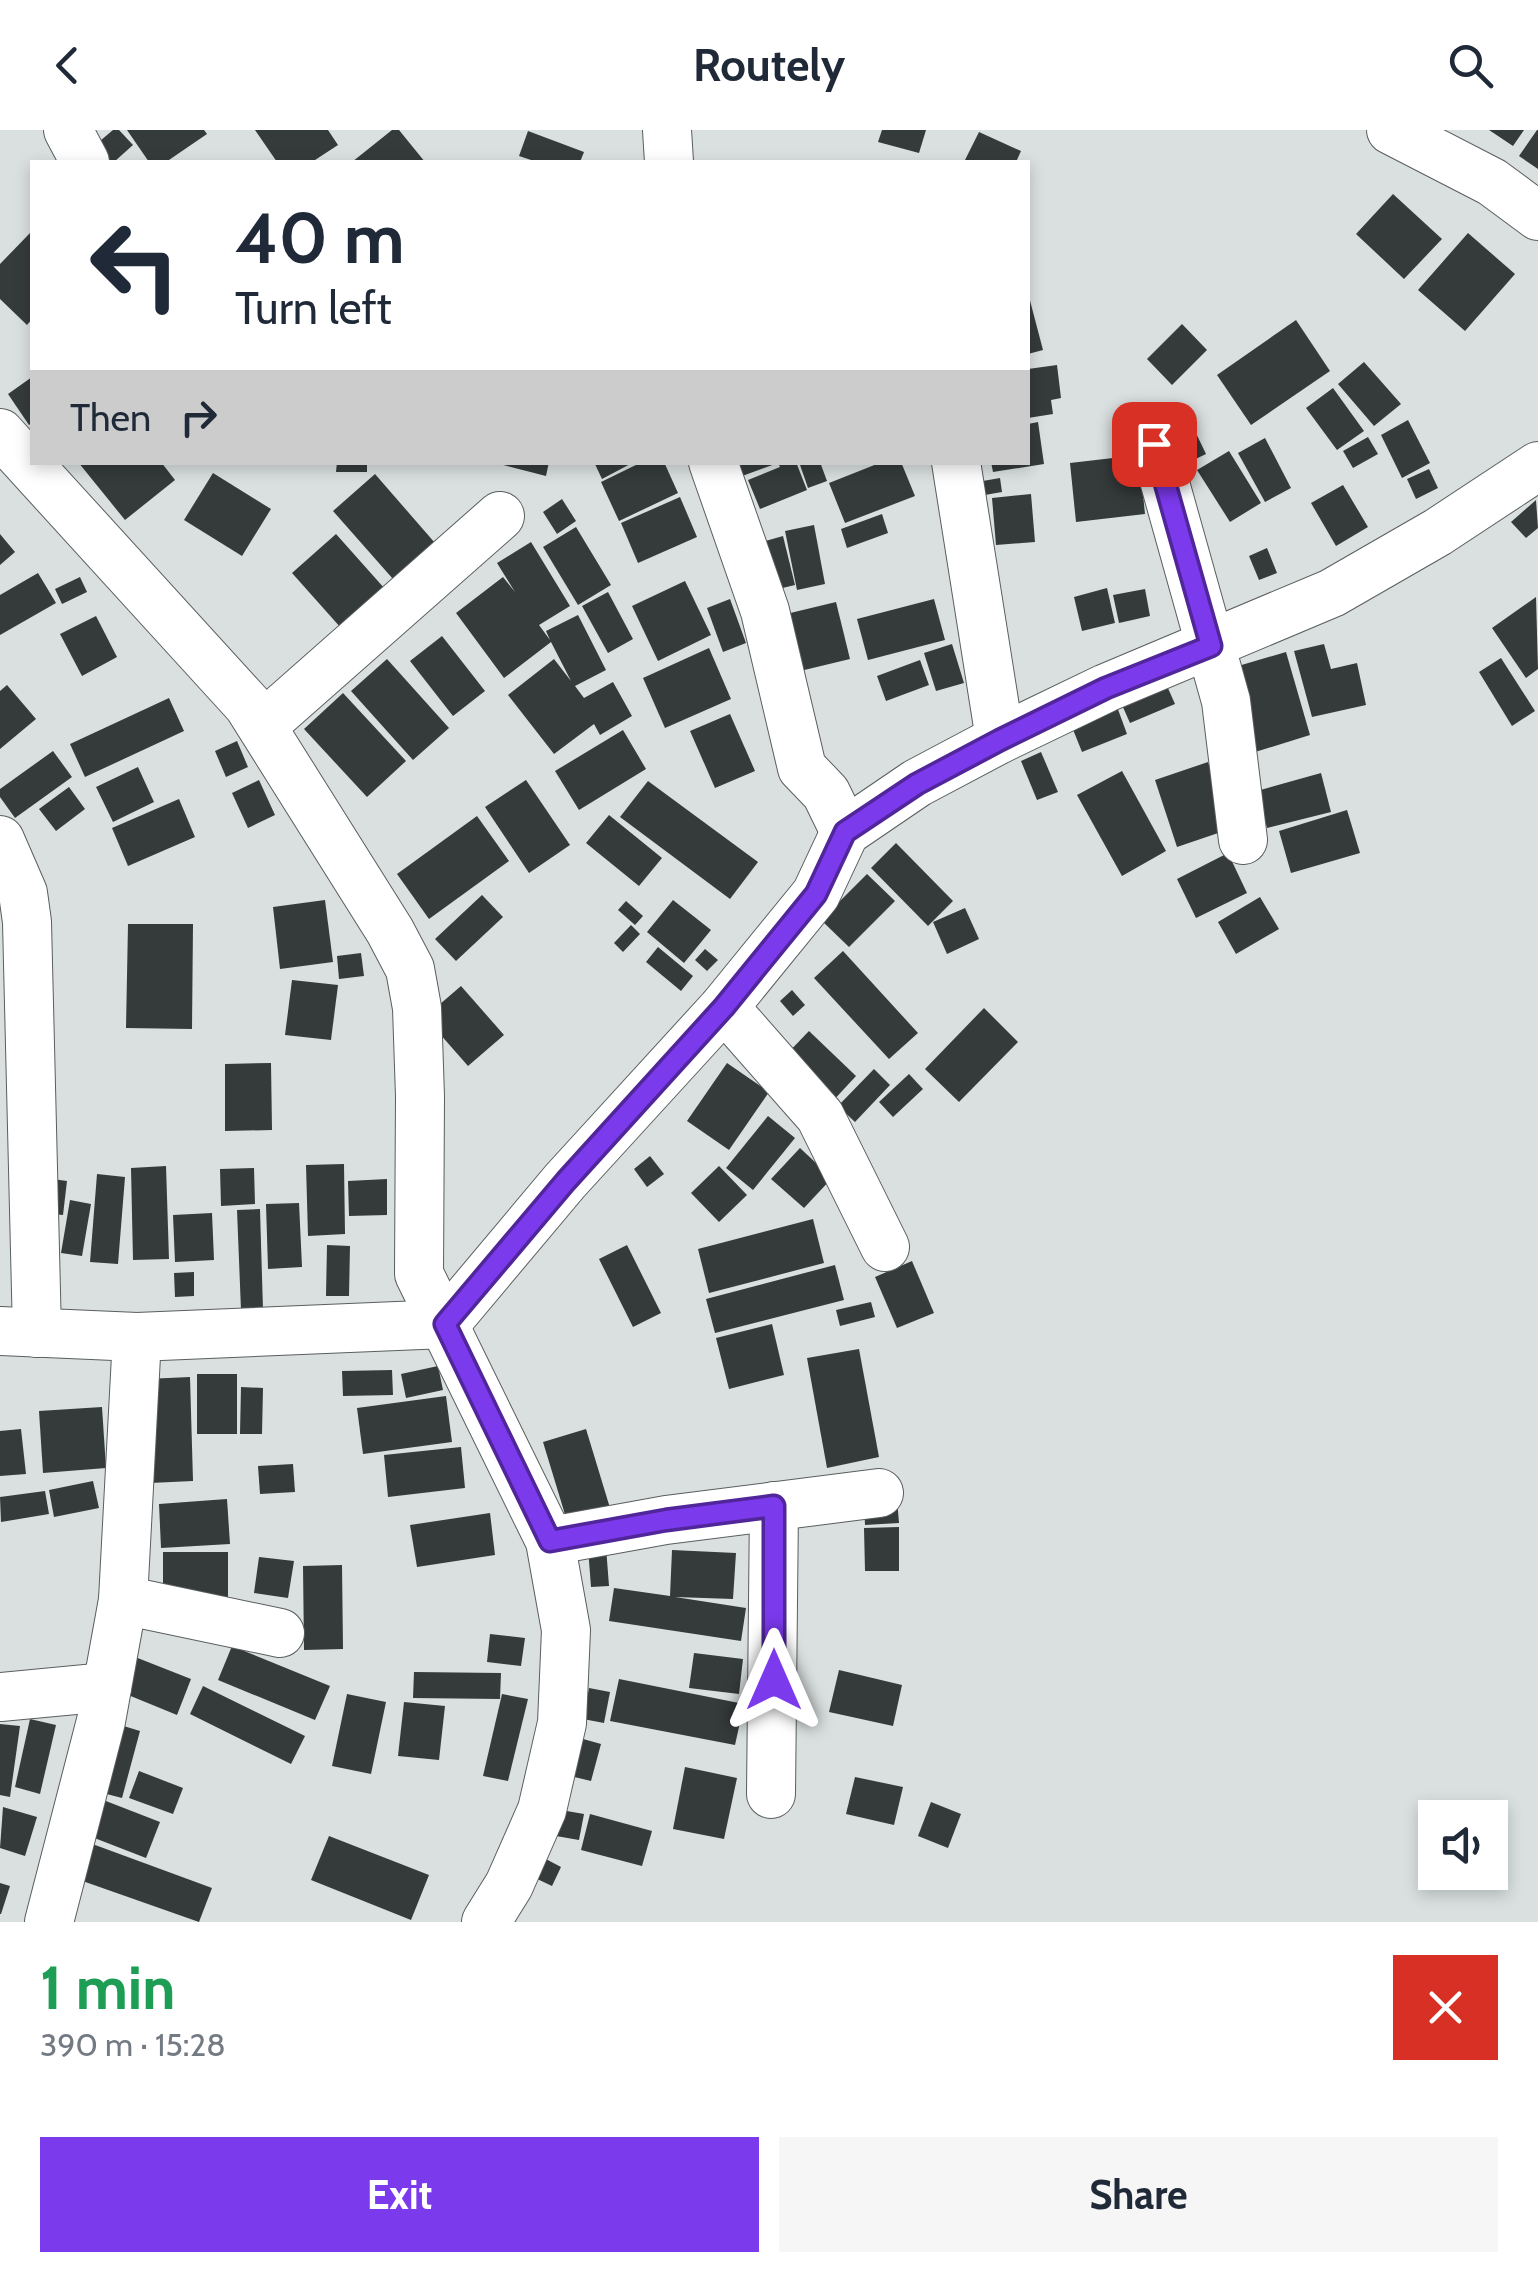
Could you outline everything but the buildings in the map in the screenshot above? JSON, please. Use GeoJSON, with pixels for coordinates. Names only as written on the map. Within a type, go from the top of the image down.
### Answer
{"type":"FeatureCollection","features":[{"type":"Feature","properties":{"kind":"street"},"geometry":{"type":"LineString","coordinates":[[68,130],[84,160]]}},
{"type":"Feature","properties":{"kind":"street"},"geometry":{"type":"LineString","coordinates":[[668,130],[669,160]]}},
{"type":"Feature","properties":{"kind":"street"},"geometry":{"type":"LineString","coordinates":[[1391,130],[1492,182],[1538,216]]}},
{"type":"Feature","properties":{"kind":"street"},"geometry":{"type":"LineString","coordinates":[[0,433],[229,683],[262,726],[410,969],[417,1008],[420,1096],[418,1274],[550,1541],[566,1630],[562,1723],[542,1810],[509,1885],[486,1922]]}},
{"type":"Feature","properties":{"kind":"street"},"geometry":{"type":"LineString","coordinates":[[1154,444],[1226,701],[1243,840]]}},
{"type":"Feature","properties":{"kind":"street"},"geometry":{"type":"LineString","coordinates":[[714,465],[765,612],[802,768],[826,793],[845,832]]}},
{"type":"Feature","properties":{"kind":"street"},"geometry":{"type":"LineString","coordinates":[[956,465],[1000,740]]}},
{"type":"Feature","properties":{"kind":"street"},"geometry":{"type":"LineString","coordinates":[[0,840],[23,893],[27,922],[18,1332],[137,1336],[445,1324],[566,1181],[724,1007],[816,894],[845,832],[917,784],[1106,688],[1332,594],[1438,532],[1538,466]]}},
{"type":"Feature","properties":{"kind":"street"},"geometry":{"type":"LineString","coordinates":[[262,726],[500,516]]}},
{"type":"Feature","properties":{"kind":"street"},"geometry":{"type":"LineString","coordinates":[[724,1007],[820,1116],[885,1246]]}},
{"type":"Feature","properties":{"kind":"street"},"geometry":{"type":"LineString","coordinates":[[49,1922],[108,1686],[123,1600],[137,1336]]}},
{"type":"Feature","properties":{"kind":"street"},"geometry":{"type":"LineString","coordinates":[[550,1541],[666,1520],[879,1493]]}},
{"type":"Feature","properties":{"kind":"street"},"geometry":{"type":"LineString","coordinates":[[771,1794],[774,1506]]}},
{"type":"Feature","properties":{"kind":"street"},"geometry":{"type":"LineString","coordinates":[[123,1600],[280,1633]]}},
{"type":"Feature","properties":{"kind":"street"},"geometry":{"type":"LineString","coordinates":[[0,1696],[108,1686]]}},
{"type":"Feature","properties":{"kind":"route"},"geometry":{"type":"LineString","coordinates":[[774,1680],[774,1506],[550,1541],[445,1324],[566,1181],[724,1007],[816,894],[845,832],[917,784],[1000,740],[1106,688],[1211,646],[1154,444]]}}]}
